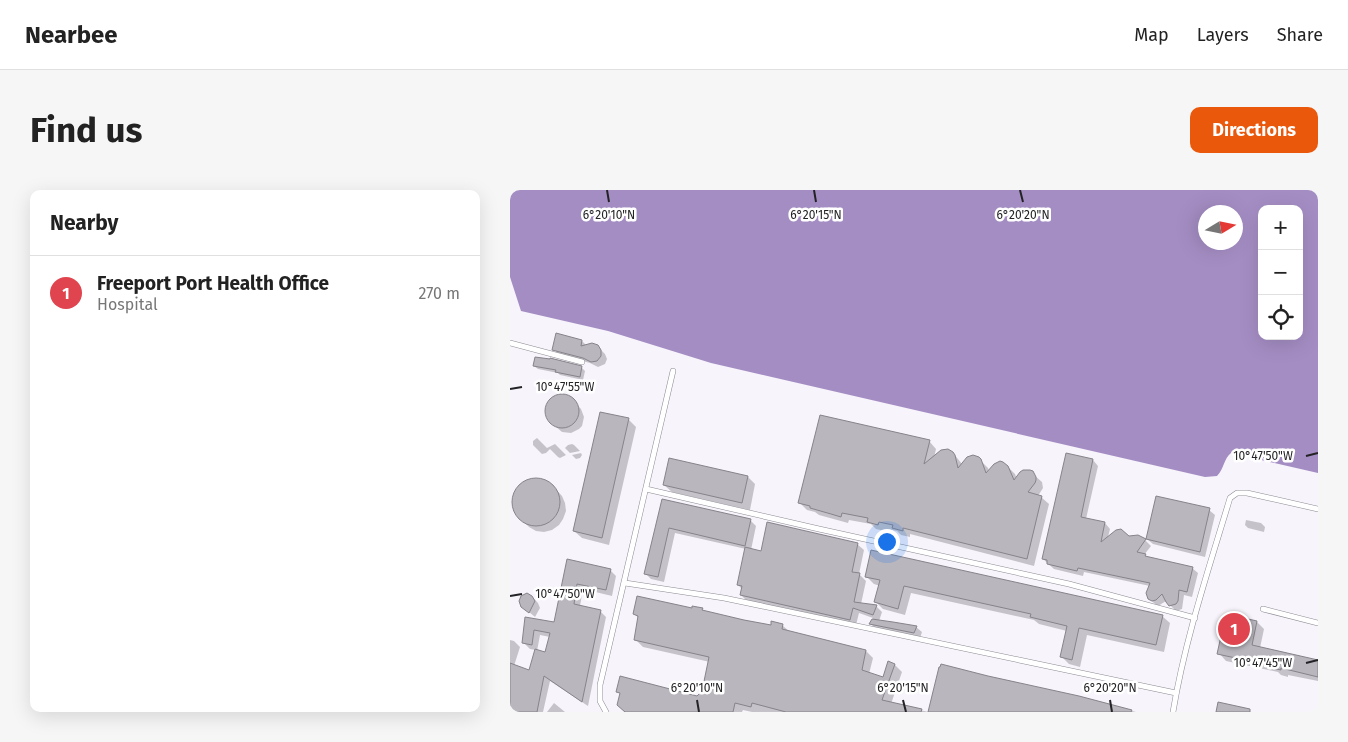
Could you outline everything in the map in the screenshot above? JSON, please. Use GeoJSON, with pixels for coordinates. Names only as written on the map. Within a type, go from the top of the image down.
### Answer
{"type":"FeatureCollection","features":[{"type":"Feature","properties":{"kind":"lane"},"geometry":{"type":"LineString","coordinates":[[510,344],[582,362]]}},
{"type":"Feature","properties":{"kind":"lane"},"geometry":{"type":"LineString","coordinates":[[606,712],[600,701],[600,685],[625,583],[672,371]]}},
{"type":"Feature","properties":{"kind":"lane"},"geometry":{"type":"LineString","coordinates":[[646,489],[1069,584],[1194,618]]}},
{"type":"Feature","properties":{"kind":"lane"},"geometry":{"type":"LineString","coordinates":[[1173,712],[1194,618],[1230,498],[1237,493],[1247,493],[1318,509]]}},
{"type":"Feature","properties":{"kind":"lane"},"geometry":{"type":"LineString","coordinates":[[625,583],[724,598],[1176,693]]}},
{"type":"Feature","properties":{"kind":"lane"},"geometry":{"type":"LineString","coordinates":[[1263,609],[1318,623]]}},
{"type":"Feature","properties":{"kind":"shaded area"},"geometry":{"type":"Polygon","coordinates":[[[510,190],[1318,190],[1318,473],[1231,453],[1217,476],[1205,477],[711,363],[608,331],[521,311],[510,277],[510,190]]]}},
{"type":"Feature","properties":{"kind":"building"},"geometry":{"type":"Polygon","coordinates":[[[556,333],[582,340],[581,346],[592,343],[598,345],[601,350],[601,356],[597,361],[591,362],[552,350],[556,333]]]}},
{"type":"Feature","properties":{"kind":"building"},"geometry":{"type":"Polygon","coordinates":[[[535,357],[550,358],[582,366],[580,377],[533,366],[535,357]]]}},
{"type":"Feature","properties":{"kind":"building"},"geometry":{"type":"Polygon","coordinates":[[[562,394],[569,395],[574,399],[578,404],[578,418],[574,423],[569,427],[562,428],[555,427],[550,423],[546,418],[545,411],[546,404],[550,399],[555,395],[562,394]]]}},
{"type":"Feature","properties":{"kind":"building"},"geometry":{"type":"Polygon","coordinates":[[[600,412],[629,418],[602,538],[573,531],[600,412]]]}},
{"type":"Feature","properties":{"kind":"building"},"geometry":{"type":"Polygon","coordinates":[[[820,415],[930,440],[924,464],[941,450],[948,449],[955,455],[958,468],[967,457],[973,455],[981,459],[986,473],[994,464],[1000,461],[1008,466],[1014,480],[1023,470],[1033,471],[1036,480],[1028,492],[1042,496],[1027,559],[903,528],[903,531],[892,528],[893,525],[879,522],[878,525],[867,522],[868,518],[842,513],[841,517],[798,503],[820,415]]]}},
{"type":"Feature","properties":{"kind":"building"},"geometry":{"type":"Polygon","coordinates":[[[1066,453],[1093,459],[1081,517],[1105,522],[1101,542],[1116,530],[1121,529],[1129,536],[1138,535],[1146,539],[1137,552],[1146,554],[1145,556],[1193,567],[1187,592],[1179,590],[1176,604],[1169,606],[1162,594],[1156,600],[1148,599],[1146,593],[1150,583],[1078,568],[1077,571],[1047,564],[1047,560],[1042,559],[1066,453]]]}},
{"type":"Feature","properties":{"kind":"building"},"geometry":{"type":"Polygon","coordinates":[[[669,458],[748,476],[742,503],[663,485],[669,458]]]}},
{"type":"Feature","properties":{"kind":"building"},"geometry":{"type":"Polygon","coordinates":[[[531,478],[541,478],[553,485],[560,497],[560,507],[553,519],[541,526],[531,526],[523,522],[516,515],[512,507],[512,497],[516,489],[523,482],[531,478]]]}},
{"type":"Feature","properties":{"kind":"building"},"geometry":{"type":"Polygon","coordinates":[[[1156,496],[1210,508],[1200,552],[1146,539],[1156,496]]]}},
{"type":"Feature","properties":{"kind":"building"},"geometry":{"type":"Polygon","coordinates":[[[662,499],[751,519],[745,546],[669,528],[658,577],[644,574],[662,499]]]}},
{"type":"Feature","properties":{"kind":"building"},"geometry":{"type":"Polygon","coordinates":[[[767,522],[858,543],[852,572],[860,573],[854,602],[877,605],[873,615],[853,608],[850,620],[740,595],[742,586],[737,585],[745,547],[761,551],[767,522]]]}},
{"type":"Feature","properties":{"kind":"building"},"geometry":{"type":"Polygon","coordinates":[[[871,550],[1163,615],[1156,645],[1079,628],[1072,660],[1060,657],[1067,626],[1030,617],[1031,614],[904,586],[898,609],[874,602],[880,580],[865,577],[871,550]]]}},
{"type":"Feature","properties":{"kind":"building"},"geometry":{"type":"Polygon","coordinates":[[[567,559],[611,569],[606,590],[577,584],[574,604],[601,610],[582,702],[544,676],[537,712],[510,712],[510,663],[529,670],[535,649],[545,652],[550,633],[534,630],[532,645],[522,643],[525,617],[554,622],[567,559]]]}},
{"type":"Feature","properties":{"kind":"building"},"geometry":{"type":"Polygon","coordinates":[[[527,593],[535,601],[529,613],[521,607],[519,601],[521,596],[527,593]]]}},
{"type":"Feature","properties":{"kind":"building"},"geometry":{"type":"Polygon","coordinates":[[[637,596],[692,608],[692,606],[703,608],[702,610],[771,625],[771,621],[783,624],[782,629],[866,650],[862,670],[883,677],[888,661],[895,664],[882,700],[922,709],[921,712],[786,712],[752,703],[751,707],[735,703],[733,712],[625,712],[617,705],[620,693],[616,692],[620,676],[697,696],[702,691],[709,657],[634,640],[638,616],[633,614],[637,596]]]}},
{"type":"Feature","properties":{"kind":"building"},"geometry":{"type":"Polygon","coordinates":[[[1226,614],[1257,621],[1252,645],[1318,660],[1318,677],[1217,654],[1226,614]]]}},
{"type":"Feature","properties":{"kind":"building"},"geometry":{"type":"Polygon","coordinates":[[[872,619],[917,626],[914,633],[869,624],[872,619]]]}},
{"type":"Feature","properties":{"kind":"building"},"geometry":{"type":"Polygon","coordinates":[[[941,664],[1132,710],[1131,712],[928,712],[941,664]]]}},
{"type":"Feature","properties":{"kind":"building"},"geometry":{"type":"Polygon","coordinates":[[[1218,702],[1250,709],[1250,712],[1216,712],[1218,702]]]}},
{"type":"Feature","properties":{"kind":"place","name":"Freeport Port Health Office"},"geometry":{"type":"Point","coordinates":[1234,629]}}]}
